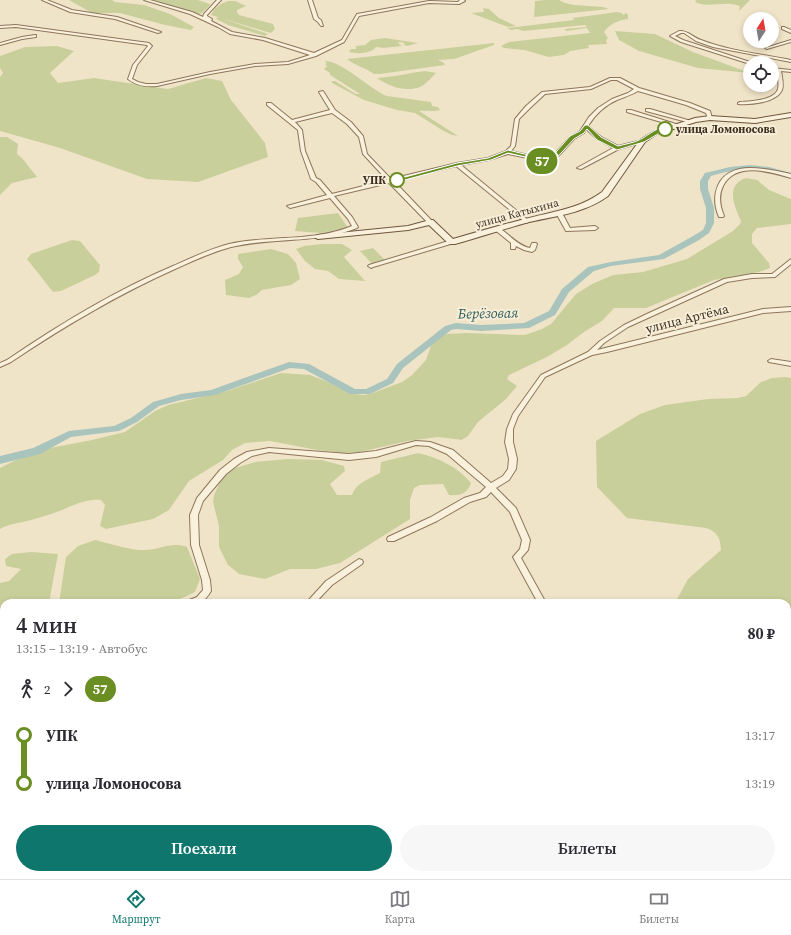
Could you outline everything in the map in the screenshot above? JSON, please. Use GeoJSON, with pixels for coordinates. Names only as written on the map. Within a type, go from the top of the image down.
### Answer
{"type":"FeatureCollection","features":[{"type":"Feature","properties":{"kind":"street"},"geometry":{"type":"LineString","coordinates":[[44,0],[71,11],[116,18],[159,32]]}},
{"type":"Feature","properties":{"kind":"street"},"geometry":{"type":"LineString","coordinates":[[146,0],[191,13],[220,26]]}},
{"type":"Feature","properties":{"kind":"street"},"geometry":{"type":"LineString","coordinates":[[218,0],[205,17],[231,33],[264,39],[316,55]]}},
{"type":"Feature","properties":{"kind":"street"},"geometry":{"type":"LineString","coordinates":[[310,0],[316,20],[320,21],[322,25]]}},
{"type":"Feature","properties":{"kind":"street"},"geometry":{"type":"LineString","coordinates":[[0,27],[16,26],[148,44],[150,46],[137,61],[130,79],[133,82],[148,84],[169,83],[210,73],[264,64],[286,64],[316,55],[346,38],[349,29],[358,15],[438,1],[459,3],[463,1],[462,0]]}},
{"type":"Feature","properties":{"kind":"street"},"geometry":{"type":"LineString","coordinates":[[783,28],[791,32]]}},
{"type":"Feature","properties":{"kind":"street"},"geometry":{"type":"LineString","coordinates":[[743,60],[688,43],[672,36],[680,32],[685,32],[697,40],[714,46],[765,56]]}},
{"type":"Feature","properties":{"kind":"street"},"geometry":{"type":"LineString","coordinates":[[0,44],[35,36]]}},
{"type":"Feature","properties":{"kind":"street"},"geometry":{"type":"LineString","coordinates":[[779,45],[791,41]]}},
{"type":"Feature","properties":{"kind":"street"},"geometry":{"type":"LineString","coordinates":[[779,59],[791,61]]}},
{"type":"Feature","properties":{"kind":"street"},"geometry":{"type":"LineString","coordinates":[[740,103],[767,100],[775,96],[779,92],[780,87],[779,70],[791,71]]}},
{"type":"Feature","properties":{"kind":"street"},"geometry":{"type":"LineString","coordinates":[[290,206],[457,164],[489,159],[508,152],[513,146],[517,119],[544,92],[591,88],[615,78],[637,89],[688,104],[708,112],[710,118]]}},
{"type":"Feature","properties":{"kind":"street"},"geometry":{"type":"LineString","coordinates":[[508,152],[550,162],[572,138],[582,132],[591,118],[600,110],[614,100],[630,94],[637,89]]}},
{"type":"Feature","properties":{"kind":"street"},"geometry":{"type":"LineString","coordinates":[[321,92],[333,111],[361,136],[365,154],[370,160],[430,222],[452,242]]}},
{"type":"Feature","properties":{"kind":"street"},"geometry":{"type":"LineString","coordinates":[[269,104],[300,130],[302,151],[314,179],[318,181],[332,196],[350,218],[354,227],[318,238]]}},
{"type":"Feature","properties":{"kind":"street"},"geometry":{"type":"LineString","coordinates":[[648,110],[689,121]]}},
{"type":"Feature","properties":{"kind":"street"},"geometry":{"type":"LineString","coordinates":[[291,122],[333,111]]}},
{"type":"Feature","properties":{"kind":"street"},"geometry":{"type":"LineString","coordinates":[[629,111],[677,125]]}},
{"type":"Feature","properties":{"kind":"street","name":"улица Катыхина"},"geometry":{"type":"LineString","coordinates":[[579,168],[617,148],[642,141],[655,133],[689,121],[710,118],[755,121],[791,115]]}},
{"type":"Feature","properties":{"kind":"street"},"geometry":{"type":"LineString","coordinates":[[586,126],[599,138],[617,148]]}},
{"type":"Feature","properties":{"kind":"street","name":"улица Катыхина"},"geometry":{"type":"LineString","coordinates":[[371,266],[526,220],[559,213],[599,199],[605,194],[639,148],[642,141]]}},
{"type":"Feature","properties":{"kind":"street"},"geometry":{"type":"LineString","coordinates":[[457,164],[526,220]]}},
{"type":"Feature","properties":{"kind":"street"},"geometry":{"type":"LineString","coordinates":[[721,216],[717,206],[717,196],[724,178],[730,174],[748,169],[778,172],[791,176]]}},
{"type":"Feature","properties":{"kind":"street"},"geometry":{"type":"LineString","coordinates":[[559,213],[568,230],[595,228]]}},
{"type":"Feature","properties":{"kind":"street"},"geometry":{"type":"LineString","coordinates":[[0,365],[9,361],[73,319],[160,274],[228,246],[279,239],[318,238],[408,228],[430,222]]}},
{"type":"Feature","properties":{"kind":"street"},"geometry":{"type":"LineString","coordinates":[[496,229],[513,245],[532,250],[534,244]]}},
{"type":"Feature","properties":{"kind":"street"},"geometry":{"type":"LineString","coordinates":[[391,539],[434,519],[467,500],[483,495],[491,487],[506,478],[512,469],[513,459],[509,442],[510,429],[515,416],[544,376],[590,353],[602,342],[626,326],[708,287],[726,280],[752,276],[772,276],[791,261]]}},
{"type":"Feature","properties":{"kind":"street","name":"улица Артёма"},"geometry":{"type":"LineString","coordinates":[[590,353],[763,311],[791,309]]}},
{"type":"Feature","properties":{"kind":"street"},"geometry":{"type":"LineString","coordinates":[[772,361],[791,364]]}},
{"type":"Feature","properties":{"kind":"street"},"geometry":{"type":"LineString","coordinates":[[200,599],[207,591],[206,580],[194,545],[194,515],[200,500],[223,472],[237,461],[250,454],[270,450],[349,457],[376,454],[416,443],[430,444],[450,452],[491,487],[513,510],[526,540],[524,550],[517,557],[540,599]]}},
{"type":"Feature","properties":{"kind":"street"},"geometry":{"type":"LineString","coordinates":[[314,599],[329,583],[359,562]]}},
{"type":"Feature","properties":{"kind":"green space"},"geometry":{"type":"Polygon","coordinates":[[[69,0],[112,0],[115,2],[144,5],[170,14],[194,27],[191,30],[120,13],[92,13],[69,0]]]}},
{"type":"Feature","properties":{"kind":"green space"},"geometry":{"type":"Polygon","coordinates":[[[150,0],[198,0],[210,5],[202,13],[198,14],[150,0]]]}},
{"type":"Feature","properties":{"kind":"green space"},"geometry":{"type":"Polygon","coordinates":[[[559,0],[574,5],[603,7],[609,9],[534,17],[535,1],[559,0]]]}},
{"type":"Feature","properties":{"kind":"green space"},"geometry":{"type":"Polygon","coordinates":[[[696,0],[750,0],[739,11],[740,6],[734,4],[706,5],[695,2],[696,0]]]}},
{"type":"Feature","properties":{"kind":"green space"},"geometry":{"type":"Polygon","coordinates":[[[228,1],[235,1],[246,6],[237,10],[239,15],[273,24],[275,29],[271,33],[221,18],[268,34],[265,36],[228,25],[216,19],[218,17],[211,15],[218,6],[228,1]]]}},
{"type":"Feature","properties":{"kind":"green space"},"geometry":{"type":"Polygon","coordinates":[[[483,8],[489,9],[499,18],[516,26],[508,27],[471,13],[484,12],[483,8]]]}},
{"type":"Feature","properties":{"kind":"green space"},"geometry":{"type":"Polygon","coordinates":[[[617,12],[622,13],[623,15],[626,13],[628,15],[628,19],[614,23],[606,29],[604,32],[608,38],[606,40],[607,44],[588,45],[589,48],[570,51],[564,55],[549,57],[524,50],[504,48],[501,46],[509,42],[590,33],[587,28],[566,31],[565,29],[587,27],[585,25],[523,31],[518,29],[511,30],[507,28],[574,20],[573,18],[617,12]]]}},
{"type":"Feature","properties":{"kind":"green space"},"geometry":{"type":"Polygon","coordinates":[[[615,31],[655,34],[693,52],[743,70],[743,72],[698,68],[639,51],[619,40],[615,31]]]}},
{"type":"Feature","properties":{"kind":"green space"},"geometry":{"type":"Polygon","coordinates":[[[385,38],[418,43],[407,46],[403,44],[405,43],[399,42],[398,43],[402,46],[383,48],[376,47],[371,51],[364,53],[349,52],[351,49],[356,49],[356,46],[365,45],[371,40],[385,38]]]}},
{"type":"Feature","properties":{"kind":"green space"},"geometry":{"type":"Polygon","coordinates":[[[494,43],[494,45],[454,59],[438,60],[445,65],[380,74],[374,74],[347,59],[494,43]]]}},
{"type":"Feature","properties":{"kind":"green space"},"geometry":{"type":"Polygon","coordinates":[[[57,46],[74,51],[50,73],[58,83],[94,78],[168,89],[206,78],[222,81],[231,100],[265,143],[268,157],[198,182],[147,179],[60,148],[0,131],[0,77],[3,73],[0,68],[0,56],[25,47],[57,46]]]}},
{"type":"Feature","properties":{"kind":"green space"},"geometry":{"type":"Polygon","coordinates":[[[324,61],[339,65],[380,93],[387,96],[431,102],[432,106],[438,107],[440,110],[419,111],[458,136],[442,130],[415,113],[397,110],[364,100],[332,83],[332,81],[335,81],[356,94],[360,94],[330,75],[330,73],[324,69],[327,66],[325,64],[327,63],[324,61]]]}},
{"type":"Feature","properties":{"kind":"green space"},"geometry":{"type":"Polygon","coordinates":[[[425,71],[436,73],[422,86],[411,89],[399,88],[387,84],[377,78],[389,77],[425,71]]]}},
{"type":"Feature","properties":{"kind":"green space"},"geometry":{"type":"Polygon","coordinates":[[[0,137],[7,137],[18,144],[17,154],[37,177],[12,183],[0,195],[0,137]]]}},
{"type":"Feature","properties":{"kind":"green space"},"geometry":{"type":"Polygon","coordinates":[[[746,178],[757,180],[769,190],[791,199],[791,224],[757,228],[752,234],[752,243],[769,263],[770,268],[759,272],[714,280],[646,308],[614,308],[602,321],[567,345],[547,357],[509,375],[507,379],[517,386],[506,399],[478,422],[468,436],[462,440],[438,437],[408,441],[360,452],[344,453],[317,450],[270,441],[245,443],[232,450],[223,460],[189,481],[169,510],[153,519],[106,529],[100,526],[105,505],[101,500],[94,500],[0,529],[0,468],[16,460],[50,448],[125,432],[155,411],[168,405],[227,391],[281,373],[310,375],[349,393],[363,395],[370,394],[402,382],[412,375],[426,360],[432,343],[446,334],[467,333],[525,335],[542,329],[551,324],[576,294],[592,284],[613,275],[643,272],[687,259],[733,231],[741,221],[734,203],[733,191],[739,181],[746,178]]]}},
{"type":"Feature","properties":{"kind":"green space"},"geometry":{"type":"Polygon","coordinates":[[[338,213],[348,228],[320,233],[295,231],[298,218],[338,213]]]}},
{"type":"Feature","properties":{"kind":"green space"},"geometry":{"type":"Polygon","coordinates":[[[72,240],[80,241],[100,265],[99,272],[61,291],[53,292],[27,259],[31,254],[72,240]]]}},
{"type":"Feature","properties":{"kind":"green space"},"geometry":{"type":"Polygon","coordinates":[[[342,244],[352,250],[344,257],[365,281],[339,279],[328,271],[315,269],[305,261],[296,249],[304,246],[342,244]]]}},
{"type":"Feature","properties":{"kind":"green space"},"geometry":{"type":"Polygon","coordinates":[[[373,248],[385,260],[372,264],[360,251],[373,248]]]}},
{"type":"Feature","properties":{"kind":"green space"},"geometry":{"type":"Polygon","coordinates":[[[271,249],[288,254],[296,263],[300,279],[291,285],[262,290],[249,298],[226,295],[225,280],[239,274],[243,267],[238,259],[238,254],[271,249]]]}},
{"type":"Feature","properties":{"kind":"green space"},"geometry":{"type":"Polygon","coordinates":[[[772,378],[791,378],[791,599],[677,599],[688,579],[721,550],[718,536],[713,531],[706,528],[627,518],[597,487],[596,441],[640,414],[665,405],[708,399],[738,398],[746,396],[761,382],[772,378]]]}},
{"type":"Feature","properties":{"kind":"green space"},"geometry":{"type":"Polygon","coordinates":[[[418,453],[441,460],[460,472],[471,483],[467,490],[460,495],[449,495],[443,484],[420,485],[414,488],[410,500],[410,519],[340,563],[316,569],[290,569],[265,579],[239,574],[228,565],[219,547],[219,526],[213,502],[214,495],[222,478],[232,469],[255,462],[288,459],[322,460],[344,466],[345,471],[330,484],[337,495],[352,495],[360,484],[380,473],[381,462],[418,453]]]}},
{"type":"Feature","properties":{"kind":"green space"},"geometry":{"type":"Polygon","coordinates":[[[95,540],[140,550],[150,550],[171,545],[181,545],[187,547],[200,579],[195,592],[180,599],[60,599],[66,557],[78,546],[95,540]]]}},
{"type":"Feature","properties":{"kind":"green space"},"geometry":{"type":"Polygon","coordinates":[[[31,552],[58,554],[50,599],[0,599],[0,583],[9,581],[21,569],[6,566],[5,559],[12,554],[31,552]]]}},
{"type":"Feature","properties":{"kind":"waterway","name":"Берёзовая"},"geometry":{"type":"LineString","coordinates":[[0,460],[36,451],[69,434],[116,429],[134,420],[156,404],[181,397],[212,393],[289,365],[306,366],[353,392],[367,392],[390,381],[400,366],[448,328],[456,326],[481,328],[526,326],[552,313],[563,297],[565,291],[591,269],[611,264],[661,257],[696,238],[706,231],[710,223],[710,208],[704,189],[704,181],[708,175],[719,171],[750,167],[769,169],[791,175]]}},
{"type":"Feature","properties":{"kind":"bus line","name":"57"},"geometry":{"type":"LineString","coordinates":[[397,180],[457,164],[489,159],[508,152],[550,162],[554,160],[572,138],[582,132],[586,126],[599,138],[617,148],[642,141],[665,129]]}},
{"type":"Feature","properties":{"kind":"place","name":"улица Ломоносова"},"geometry":{"type":"Point","coordinates":[665,129]}},
{"type":"Feature","properties":{"kind":"place","name":"УПК"},"geometry":{"type":"Point","coordinates":[397,180]}}]}
